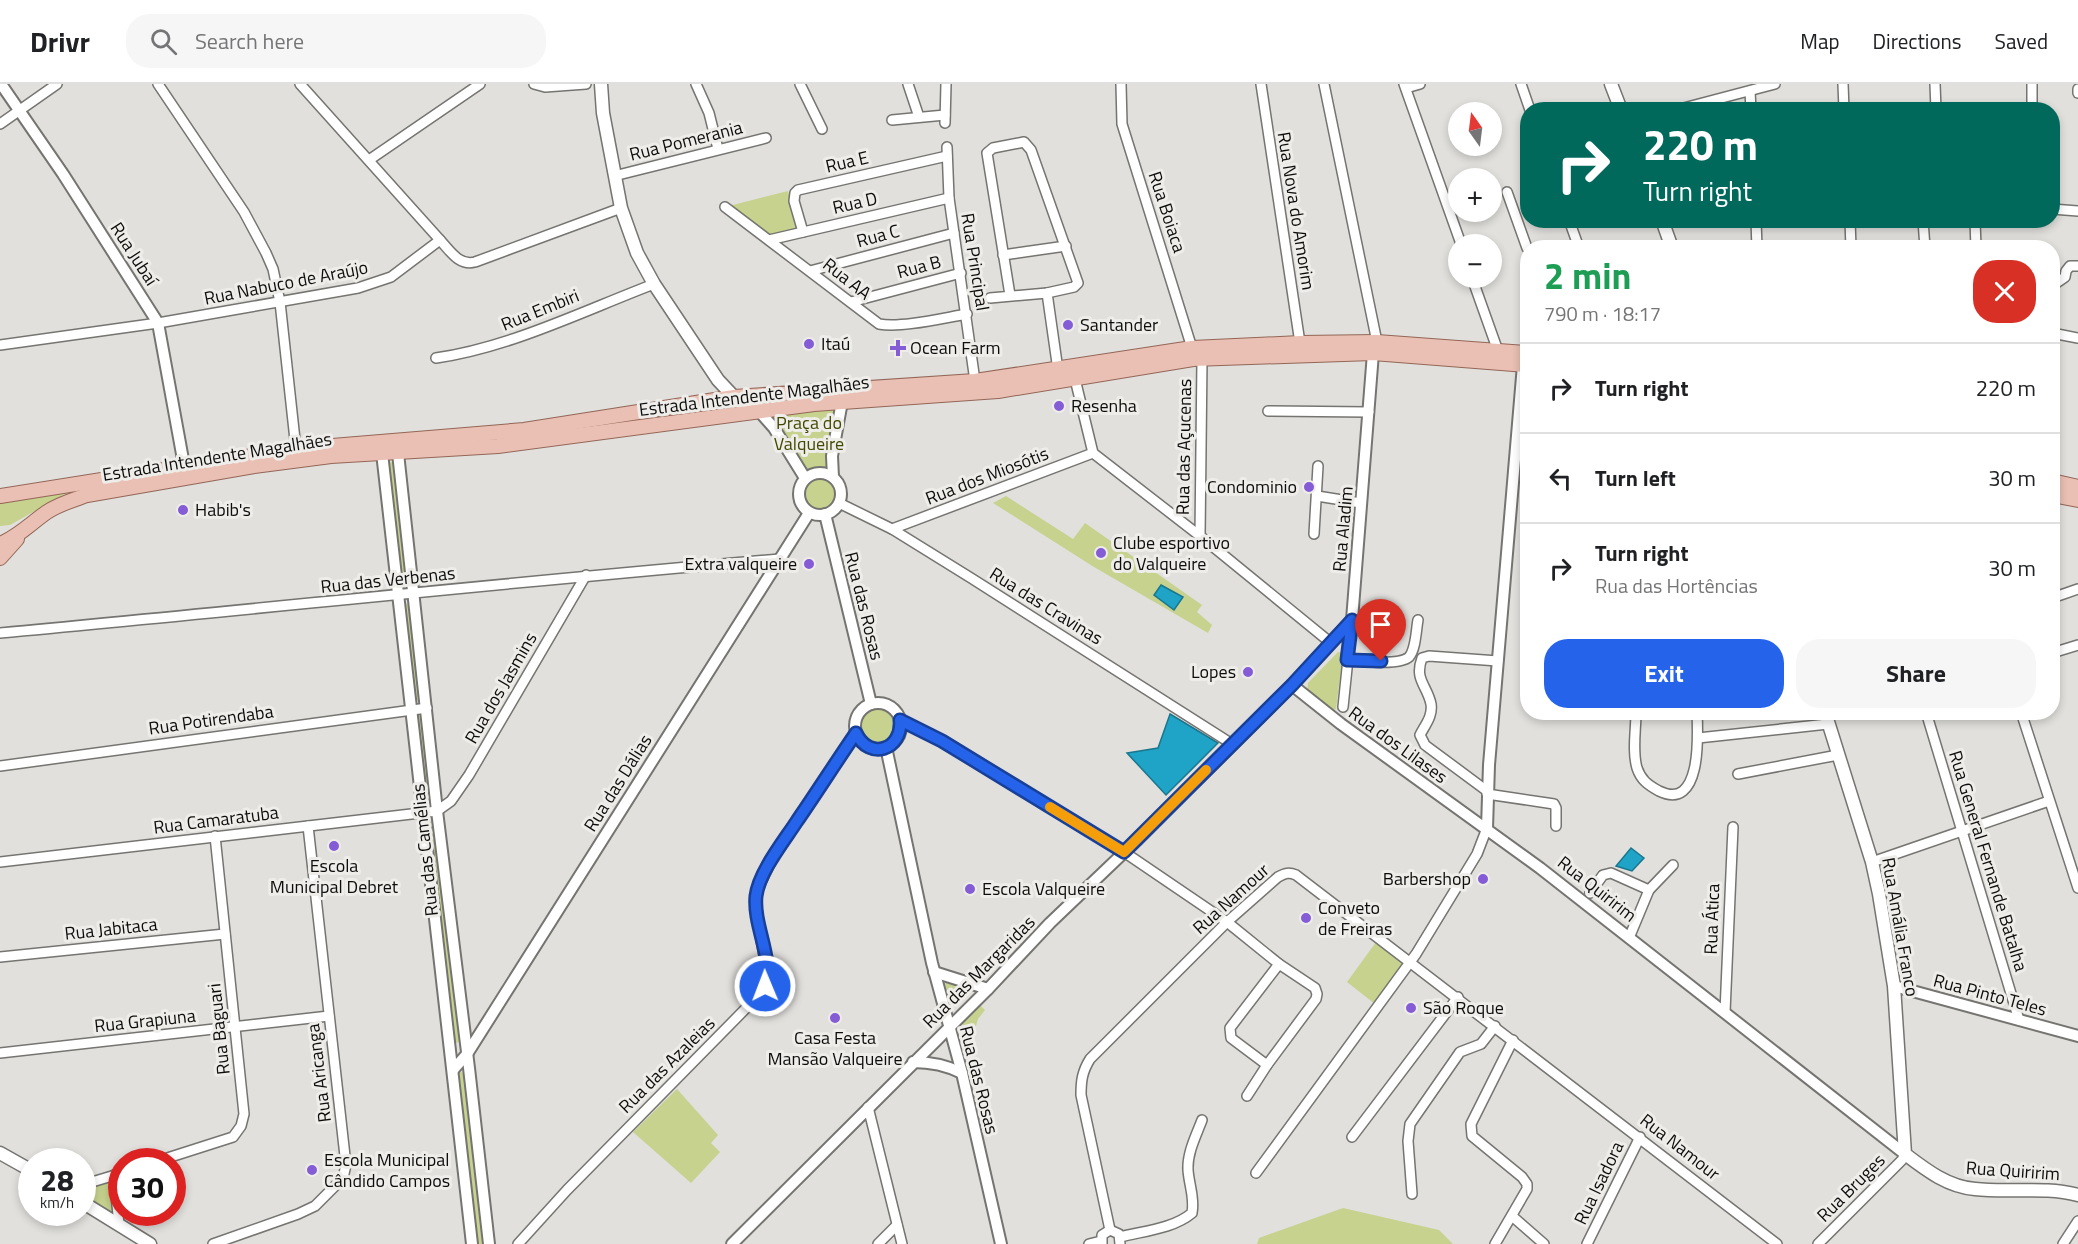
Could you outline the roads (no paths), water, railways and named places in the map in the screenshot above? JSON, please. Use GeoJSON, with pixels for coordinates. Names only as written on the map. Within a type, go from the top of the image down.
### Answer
{"type":"FeatureCollection","features":[{"type":"Feature","properties":{"kind":"main road"},"geometry":{"type":"LineString","coordinates":[[602,84],[603,112],[621,208],[636,253],[705,362],[734,398],[758,410]]}},
{"type":"Feature","properties":{"kind":"main road"},"geometry":{"type":"LineString","coordinates":[[1611,84],[1618,102]]}},
{"type":"Feature","properties":{"kind":"main road","name":"Estrada Intendente Magalhães"},"geometry":{"type":"LineString","coordinates":[[0,495],[296,449],[524,430],[734,398],[975,381],[1192,348],[1299,343],[1520,360]]}},
{"type":"Feature","properties":{"kind":"main road","name":"Estrada Intendente Magalhães"},"geometry":{"type":"LineString","coordinates":[[0,544],[48,511],[87,495],[254,466],[331,456],[498,446],[758,410],[998,391],[1161,363],[1202,359],[1375,348],[1498,351],[1520,359]]}},
{"type":"Feature","properties":{"kind":"main road"},"geometry":{"type":"LineString","coordinates":[[2060,483],[2078,487]]}},
{"type":"Feature","properties":{"kind":"main road"},"geometry":{"type":"LineString","coordinates":[[2060,497],[2078,501]]}},
{"type":"Feature","properties":{"kind":"main road"},"geometry":{"type":"LineString","coordinates":[[0,533],[6,534],[29,526]]}},
{"type":"Feature","properties":{"kind":"main road"},"geometry":{"type":"LineString","coordinates":[[0,558],[29,526]]}},
{"type":"Feature","properties":{"kind":"main road","name":"Rua Amália Franco"},"geometry":{"type":"LineString","coordinates":[[1827,720],[1872,862],[1879,894],[1894,986],[1905,1154]]}},
{"type":"Feature","properties":{"kind":"main road"},"geometry":{"type":"LineString","coordinates":[[0,1152],[18,1163]]}},
{"type":"Feature","properties":{"kind":"main road","name":"Rua Quiririm"},"geometry":{"type":"LineString","coordinates":[[1905,1154],[1928,1172],[1974,1190],[2053,1190],[2078,1195]]}},
{"type":"Feature","properties":{"kind":"main road"},"geometry":{"type":"LineString","coordinates":[[121,1226],[150,1244]]}},
{"type":"Feature","properties":{"kind":"street","name":"Rua Jubaí"},"geometry":{"type":"LineString","coordinates":[[1,84],[63,174],[158,323],[184,465]]}},
{"type":"Feature","properties":{"kind":"street"},"geometry":{"type":"LineString","coordinates":[[0,124],[57,84]]}},
{"type":"Feature","properties":{"kind":"street"},"geometry":{"type":"LineString","coordinates":[[158,84],[257,236],[273,269],[280,302],[296,449]]}},
{"type":"Feature","properties":{"kind":"street"},"geometry":{"type":"LineString","coordinates":[[300,84],[440,240],[459,260],[465,263],[472,263],[621,208]]}},
{"type":"Feature","properties":{"kind":"street"},"geometry":{"type":"LineString","coordinates":[[369,160],[480,84]]}},
{"type":"Feature","properties":{"kind":"street"},"geometry":{"type":"LineString","coordinates":[[534,84],[546,87],[586,84]]}},
{"type":"Feature","properties":{"kind":"street"},"geometry":{"type":"LineString","coordinates":[[696,84],[709,113],[718,149]]}},
{"type":"Feature","properties":{"kind":"street"},"geometry":{"type":"LineString","coordinates":[[800,84],[822,129]]}},
{"type":"Feature","properties":{"kind":"street"},"geometry":{"type":"LineString","coordinates":[[908,84],[919,117]]}},
{"type":"Feature","properties":{"kind":"street"},"geometry":{"type":"LineString","coordinates":[[892,120],[919,117],[945,119],[945,84]]}},
{"type":"Feature","properties":{"kind":"street","name":"Rua Boiaca"},"geometry":{"type":"LineString","coordinates":[[1121,84],[1122,124],[1192,348]]}},
{"type":"Feature","properties":{"kind":"street","name":"Rua Nova do Amorim"},"geometry":{"type":"LineString","coordinates":[[1261,84],[1299,343]]}},
{"type":"Feature","properties":{"kind":"street"},"geometry":{"type":"LineString","coordinates":[[1324,84],[1375,348]]}},
{"type":"Feature","properties":{"kind":"street"},"geometry":{"type":"LineString","coordinates":[[1420,84],[1405,86],[1457,234]]}},
{"type":"Feature","properties":{"kind":"street"},"geometry":{"type":"LineString","coordinates":[[1521,84],[1527,102]]}},
{"type":"Feature","properties":{"kind":"street"},"geometry":{"type":"LineString","coordinates":[[1706,102],[1775,84]]}},
{"type":"Feature","properties":{"kind":"street"},"geometry":{"type":"LineString","coordinates":[[1843,84],[1844,102]]}},
{"type":"Feature","properties":{"kind":"street"},"geometry":{"type":"LineString","coordinates":[[1935,84],[1936,102]]}},
{"type":"Feature","properties":{"kind":"street"},"geometry":{"type":"LineString","coordinates":[[2032,84],[2032,102]]}},
{"type":"Feature","properties":{"kind":"street"},"geometry":{"type":"LineString","coordinates":[[1750,90],[1751,102]]}},
{"type":"Feature","properties":{"kind":"street","name":"Rua Pomerania"},"geometry":{"type":"LineString","coordinates":[[615,176],[766,138]]}},
{"type":"Feature","properties":{"kind":"street"},"geometry":{"type":"LineString","coordinates":[[990,298],[1047,293],[1077,286],[1078,280],[1066,246],[1031,150],[1026,143],[993,148],[988,151],[1010,295]]}},
{"type":"Feature","properties":{"kind":"street","name":"Rua Principal"},"geometry":{"type":"LineString","coordinates":[[947,152],[949,198],[975,381]]}},
{"type":"Feature","properties":{"kind":"street","name":"Rua E"},"geometry":{"type":"LineString","coordinates":[[803,232],[794,201],[798,190],[947,152]]}},
{"type":"Feature","properties":{"kind":"street"},"geometry":{"type":"LineString","coordinates":[[1507,192],[1524,240]]}},
{"type":"Feature","properties":{"kind":"street","name":"Rua D"},"geometry":{"type":"LineString","coordinates":[[769,240],[949,198]]}},
{"type":"Feature","properties":{"kind":"street","name":"Rua AA"},"geometry":{"type":"LineString","coordinates":[[725,207],[879,324],[967,314]]}},
{"type":"Feature","properties":{"kind":"street"},"geometry":{"type":"LineString","coordinates":[[2060,210],[2078,211]]}},
{"type":"Feature","properties":{"kind":"street","name":"Rua C"},"geometry":{"type":"LineString","coordinates":[[810,271],[954,233]]}},
{"type":"Feature","properties":{"kind":"street","name":"Rua Nabuco de Araújo"},"geometry":{"type":"LineString","coordinates":[[0,345],[158,323],[379,282],[403,269],[440,240]]}},
{"type":"Feature","properties":{"kind":"street"},"geometry":{"type":"LineString","coordinates":[[1003,255],[1066,246]]}},
{"type":"Feature","properties":{"kind":"street"},"geometry":{"type":"LineString","coordinates":[[2060,280],[2065,277],[2070,266],[2078,266]]}},
{"type":"Feature","properties":{"kind":"street","name":"Rua B"},"geometry":{"type":"LineString","coordinates":[[851,302],[961,273]]}},
{"type":"Feature","properties":{"kind":"street","name":"Rua Embiri"},"geometry":{"type":"LineString","coordinates":[[436,358],[465,354],[516,339],[654,284]]}},
{"type":"Feature","properties":{"kind":"street"},"geometry":{"type":"LineString","coordinates":[[1476,288],[1498,351]]}},
{"type":"Feature","properties":{"kind":"street"},"geometry":{"type":"LineString","coordinates":[[1047,293],[1058,370]]}},
{"type":"Feature","properties":{"kind":"street"},"geometry":{"type":"LineString","coordinates":[[2060,335],[2078,338]]}},
{"type":"Feature","properties":{"kind":"street","name":"Rua Aladim"},"geometry":{"type":"LineString","coordinates":[[1343,707],[1375,348]]}},
{"type":"Feature","properties":{"kind":"street","name":"Rua das Açucenas"},"geometry":{"type":"LineString","coordinates":[[1200,536],[1202,359]]}},
{"type":"Feature","properties":{"kind":"street"},"geometry":{"type":"LineString","coordinates":[[1076,379],[1093,453],[1200,536],[1331,643]]}},
{"type":"Feature","properties":{"kind":"street"},"geometry":{"type":"LineString","coordinates":[[831,390],[840,402],[832,456],[833,477]]}},
{"type":"Feature","properties":{"kind":"street"},"geometry":{"type":"LineString","coordinates":[[758,410],[774,428],[805,478]]}},
{"type":"Feature","properties":{"kind":"street"},"geometry":{"type":"LineString","coordinates":[[1268,411],[1369,412]]}},
{"type":"Feature","properties":{"kind":"street"},"geometry":{"type":"LineString","coordinates":[[1256,1173],[1411,961],[1477,854],[1487,828],[1487,793],[1520,425]]}},
{"type":"Feature","properties":{"kind":"street","name":"Rua das Camélias"},"geometry":{"type":"LineString","coordinates":[[382,453],[472,1244]]}},
{"type":"Feature","properties":{"kind":"street","name":"Rua das Camélias"},"geometry":{"type":"LineString","coordinates":[[398,453],[437,812],[489,1244]]}},
{"type":"Feature","properties":{"kind":"street","name":"Rua dos Miosótis"},"geometry":{"type":"LineString","coordinates":[[892,530],[1093,453]]}},
{"type":"Feature","properties":{"kind":"street"},"geometry":{"type":"LineString","coordinates":[[1314,534],[1318,466]]}},
{"type":"Feature","properties":{"kind":"street"},"geometry":{"type":"LineString","coordinates":[[822,472],[833,477],[840,486],[841,497],[836,508],[825,514],[809,513],[801,505],[798,494],[805,478],[822,472]]}},
{"type":"Feature","properties":{"kind":"street"},"geometry":{"type":"LineString","coordinates":[[1317,496],[1361,503]]}},
{"type":"Feature","properties":{"kind":"street","name":"Rua das Cravinas"},"geometry":{"type":"LineString","coordinates":[[839,503],[892,530],[1232,744]]}},
{"type":"Feature","properties":{"kind":"street","name":"Rua das Dálias"},"geometry":{"type":"LineString","coordinates":[[453,1070],[467,1054],[809,513]]}},
{"type":"Feature","properties":{"kind":"street","name":"Rua das Rosas"},"geometry":{"type":"LineString","coordinates":[[825,514],[871,704]]}},
{"type":"Feature","properties":{"kind":"street","name":"Rua das Verbenas"},"geometry":{"type":"LineString","coordinates":[[0,633],[397,596],[586,575],[780,559]]}},
{"type":"Feature","properties":{"kind":"street","name":"Rua dos Jasmins"},"geometry":{"type":"LineString","coordinates":[[437,812],[451,801],[469,775],[586,575]]}},
{"type":"Feature","properties":{"kind":"street"},"geometry":{"type":"LineString","coordinates":[[2060,595],[2078,589]]}},
{"type":"Feature","properties":{"kind":"street","name":"Rua das Margaridas"},"geometry":{"type":"LineString","coordinates":[[732,1244],[1050,923],[1292,685],[1352,620]]}},
{"type":"Feature","properties":{"kind":"street"},"geometry":{"type":"LineString","coordinates":[[1347,660],[1399,662],[1409,657],[1418,620]]}},
{"type":"Feature","properties":{"kind":"street"},"geometry":{"type":"LineString","coordinates":[[2060,651],[2078,645]]}},
{"type":"Feature","properties":{"kind":"street"},"geometry":{"type":"LineString","coordinates":[[1498,661],[1429,656],[1422,658],[1419,672],[1431,704],[1429,720],[1420,735],[1421,740],[1487,793],[1554,804],[1556,826]]}},
{"type":"Feature","properties":{"kind":"street","name":"Rua dos Lilases"},"geometry":{"type":"LineString","coordinates":[[1292,685],[1341,724],[1487,828]]}},
{"type":"Feature","properties":{"kind":"street"},"geometry":{"type":"LineString","coordinates":[[900,720],[898,736],[886,747],[871,748],[859,740],[856,733],[857,716],[863,709],[871,704],[891,708],[900,720],[942,741],[1124,852],[1227,922],[1279,964],[1315,988],[1317,994],[1314,1002],[1247,1096]]}},
{"type":"Feature","properties":{"kind":"street","name":"Rua Potirendaba"},"geometry":{"type":"LineString","coordinates":[[0,766],[427,708]]}},
{"type":"Feature","properties":{"kind":"street"},"geometry":{"type":"LineString","coordinates":[[1636,720],[1637,768],[1641,778],[1649,786],[1665,794],[1676,794],[1686,789],[1690,783],[1698,738],[1697,720]]}},
{"type":"Feature","properties":{"kind":"street"},"geometry":{"type":"LineString","coordinates":[[1698,738],[1813,720]]}},
{"type":"Feature","properties":{"kind":"street","name":"Rua General Fernande Batalha"},"geometry":{"type":"LineString","coordinates":[[1928,720],[2019,1020]]}},
{"type":"Feature","properties":{"kind":"street"},"geometry":{"type":"LineString","coordinates":[[2024,720],[2078,888]]}},
{"type":"Feature","properties":{"kind":"street","name":"Rua das Azaleias"},"geometry":{"type":"LineString","coordinates":[[517,1243],[761,993],[768,978],[755,906],[756,893],[773,857],[856,733]]}},
{"type":"Feature","properties":{"kind":"street","name":"Rua das Rosas"},"geometry":{"type":"LineString","coordinates":[[886,747],[917,899],[934,972],[962,1073],[1000,1244]]}},
{"type":"Feature","properties":{"kind":"street"},"geometry":{"type":"LineString","coordinates":[[1738,774],[1838,755]]}},
{"type":"Feature","properties":{"kind":"street"},"geometry":{"type":"LineString","coordinates":[[1872,862],[2049,801]]}},
{"type":"Feature","properties":{"kind":"street","name":"Rua Camaratuba"},"geometry":{"type":"LineString","coordinates":[[0,862],[437,812]]}},
{"type":"Feature","properties":{"kind":"street","name":"Rua Aricanga"},"geometry":{"type":"LineString","coordinates":[[219,1243],[315,1206],[343,1178],[346,1165],[308,826]]}},
{"type":"Feature","properties":{"kind":"street","name":"Rua Ática"},"geometry":{"type":"LineString","coordinates":[[1725,1012],[1733,827]]}},
{"type":"Feature","properties":{"kind":"street","name":"Rua Quiririm"},"geometry":{"type":"LineString","coordinates":[[1487,828],[1905,1154]]}},
{"type":"Feature","properties":{"kind":"street","name":"Rua Baguari"},"geometry":{"type":"LineString","coordinates":[[186,1152],[233,1137],[238,1132],[244,1114],[215,836]]}},
{"type":"Feature","properties":{"kind":"street"},"geometry":{"type":"LineString","coordinates":[[1629,938],[1649,890],[1673,865]]}},
{"type":"Feature","properties":{"kind":"street","name":"Rua Namour"},"geometry":{"type":"LineString","coordinates":[[1110,1230],[1081,1095],[1084,1069],[1090,1059],[1227,922],[1278,877],[1284,873],[1291,873],[1296,874],[1411,961],[1778,1244]]}},
{"type":"Feature","properties":{"kind":"street"},"geometry":{"type":"LineString","coordinates":[[1590,893],[1603,875],[1611,873],[1649,890]]}},
{"type":"Feature","properties":{"kind":"street","name":"Rua Jabitaca"},"geometry":{"type":"LineString","coordinates":[[0,957],[225,934]]}},
{"type":"Feature","properties":{"kind":"street"},"geometry":{"type":"LineString","coordinates":[[1268,1065],[1231,1038],[1230,1028],[1279,964]]}},
{"type":"Feature","properties":{"kind":"street"},"geometry":{"type":"LineString","coordinates":[[934,972],[947,978],[988,988]]}},
{"type":"Feature","properties":{"kind":"street","name":"Rua Pinto Teles"},"geometry":{"type":"LineString","coordinates":[[1894,986],[2078,1036]]}},
{"type":"Feature","properties":{"kind":"street"},"geometry":{"type":"LineString","coordinates":[[1352,1137],[1458,997]]}},
{"type":"Feature","properties":{"kind":"street","name":"Rua Grapiuna"},"geometry":{"type":"LineString","coordinates":[[0,1053],[329,1016]]}},
{"type":"Feature","properties":{"kind":"street"},"geometry":{"type":"LineString","coordinates":[[1412,1194],[1408,1141],[1410,1124],[1460,1053],[1481,1044],[1495,1026]]}},
{"type":"Feature","properties":{"kind":"street"},"geometry":{"type":"LineString","coordinates":[[1495,1244],[1527,1189],[1527,1184],[1522,1177],[1472,1136],[1471,1131],[1473,1117],[1513,1040]]}},
{"type":"Feature","properties":{"kind":"street"},"geometry":{"type":"LineString","coordinates":[[913,1062],[935,1063],[962,1073]]}},
{"type":"Feature","properties":{"kind":"street"},"geometry":{"type":"LineString","coordinates":[[868,1107],[902,1244]]}},
{"type":"Feature","properties":{"kind":"street"},"geometry":{"type":"LineString","coordinates":[[1089,1244],[1101,1242],[1102,1235],[1110,1230],[1116,1232],[1120,1240],[1172,1224],[1192,1213],[1193,1196],[1188,1172],[1189,1161],[1202,1120]]}},
{"type":"Feature","properties":{"kind":"street","name":"Rua Isadora"},"geometry":{"type":"LineString","coordinates":[[1587,1244],[1640,1137]]}},
{"type":"Feature","properties":{"kind":"street","name":"Rua Bruges"},"geometry":{"type":"LineString","coordinates":[[1818,1244],[1902,1160],[1905,1154]]}},
{"type":"Feature","properties":{"kind":"street"},"geometry":{"type":"LineString","coordinates":[[1512,1216],[1544,1244]]}},
{"type":"Feature","properties":{"kind":"street"},"geometry":{"type":"LineString","coordinates":[[2062,1244],[2078,1221]]}},
{"type":"Feature","properties":{"kind":"street"},"geometry":{"type":"LineString","coordinates":[[878,1244],[897,1225]]}},
{"type":"Feature","properties":{"kind":"water"},"geometry":{"type":"Polygon","coordinates":[[[1161,585],[1183,597],[1174,610],[1154,595],[1161,585]]]}},
{"type":"Feature","properties":{"kind":"water"},"geometry":{"type":"Polygon","coordinates":[[[1170,714],[1218,743],[1166,795],[1127,753],[1158,748],[1170,714]]]}},
{"type":"Feature","properties":{"kind":"water"},"geometry":{"type":"Polygon","coordinates":[[[1631,848],[1644,858],[1632,871],[1616,866],[1631,848]]]}},
{"type":"Feature","properties":{"kind":"place","name":"Santander"},"geometry":{"type":"Point","coordinates":[1068,325]}},
{"type":"Feature","properties":{"kind":"place","name":"Itaú"},"geometry":{"type":"Point","coordinates":[809,344]}},
{"type":"Feature","properties":{"kind":"place","name":"Ocean Farm"},"geometry":{"type":"Point","coordinates":[898,348]}},
{"type":"Feature","properties":{"kind":"place","name":"Resenha"},"geometry":{"type":"Point","coordinates":[1059,406]}},
{"type":"Feature","properties":{"kind":"place","name":"Condominio"},"geometry":{"type":"Point","coordinates":[1309,487]}},
{"type":"Feature","properties":{"kind":"place","name":"Habib's"},"geometry":{"type":"Point","coordinates":[183,510]}},
{"type":"Feature","properties":{"kind":"place","name":"Clube esportivo do Valqueire"},"geometry":{"type":"Point","coordinates":[1101,553]}},
{"type":"Feature","properties":{"kind":"place","name":"Extra valqueire"},"geometry":{"type":"Point","coordinates":[809,564]}},
{"type":"Feature","properties":{"kind":"place","name":"Lopes"},"geometry":{"type":"Point","coordinates":[1248,672]}},
{"type":"Feature","properties":{"kind":"place","name":"Escola Municipal Debret"},"geometry":{"type":"Point","coordinates":[334,846]}},
{"type":"Feature","properties":{"kind":"place","name":"Barbershop"},"geometry":{"type":"Point","coordinates":[1483,879]}},
{"type":"Feature","properties":{"kind":"place","name":"Escola Valqueire"},"geometry":{"type":"Point","coordinates":[970,889]}},
{"type":"Feature","properties":{"kind":"place","name":"Conveto de Freiras"},"geometry":{"type":"Point","coordinates":[1306,918]}},
{"type":"Feature","properties":{"kind":"place","name":"São Roque"},"geometry":{"type":"Point","coordinates":[1411,1008]}},
{"type":"Feature","properties":{"kind":"place","name":"Casa Festa Mansão Valqueire"},"geometry":{"type":"Point","coordinates":[835,1018]}},
{"type":"Feature","properties":{"kind":"place","name":"Escola Municipal Cândido Campos"},"geometry":{"type":"Point","coordinates":[312,1170]}},
{"type":"Feature","properties":{"kind":"park label","name":"Praça do Valqueire"},"geometry":{"type":"Point","coordinates":[809,433]}}]}
